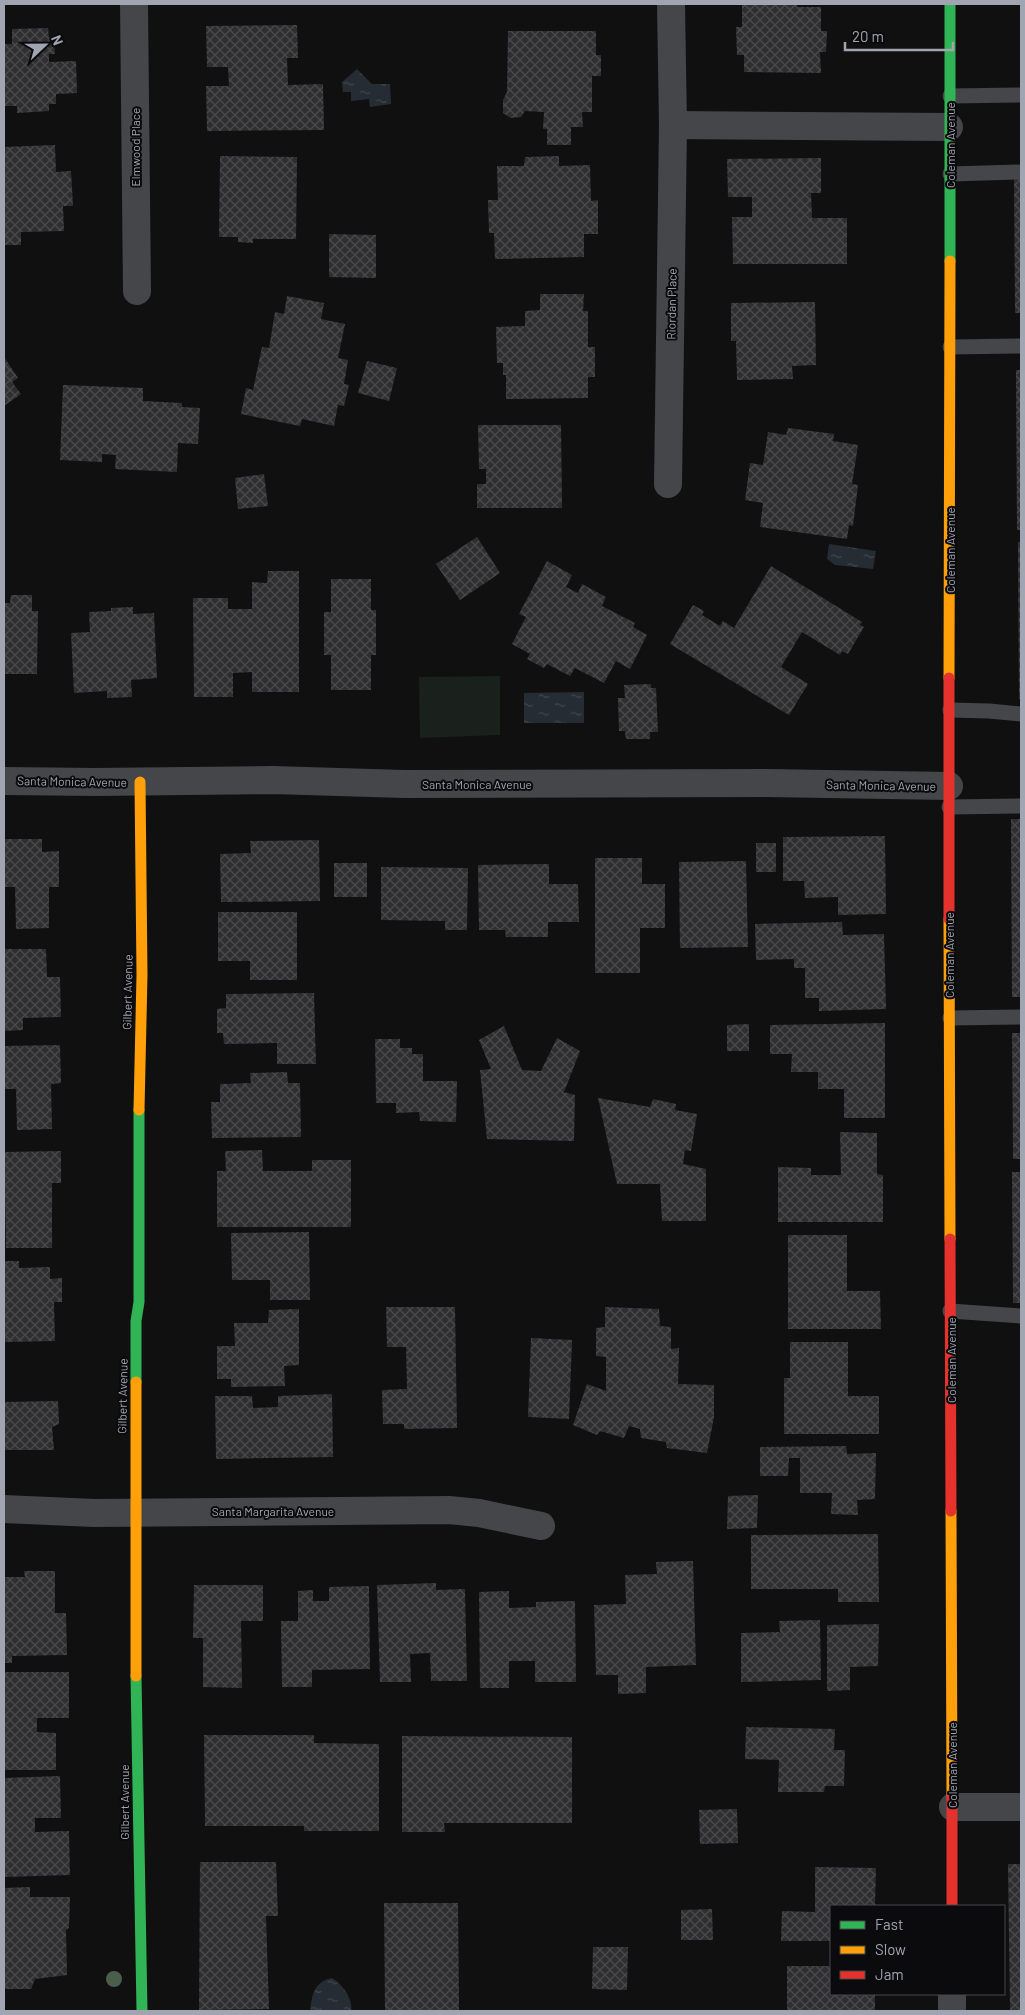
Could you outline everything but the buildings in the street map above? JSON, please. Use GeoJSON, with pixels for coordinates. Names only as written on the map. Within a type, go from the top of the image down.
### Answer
{"type":"FeatureCollection","features":[{"type":"Feature","properties":{"kind":"street","name":"Elmwood Place"},"geometry":{"type":"LineString","coordinates":[[134,4],[137,291]]}},
{"type":"Feature","properties":{"kind":"street","name":"Riordan Place"},"geometry":{"type":"LineString","coordinates":[[668,484],[673,125],[671,4]]}},
{"type":"Feature","properties":{"kind":"street","name":"Coleman Avenue"},"geometry":{"type":"LineString","coordinates":[[950,4],[949,796],[952,1905]]}},
{"type":"Feature","properties":{"kind":"street"},"geometry":{"type":"LineString","coordinates":[[673,125],[950,127]]}},
{"type":"Feature","properties":{"kind":"street","name":"Santa Monica Avenue"},"geometry":{"type":"LineString","coordinates":[[4,781],[140,782],[273,780],[404,784],[767,783],[949,796]]}},
{"type":"Feature","properties":{"kind":"street","name":"Gilbert Avenue"},"geometry":{"type":"LineString","coordinates":[[140,782],[142,974],[139,1053],[139,1302],[136,1321],[136,1512],[138,1855],[142,2011]]}},
{"type":"Feature","properties":{"kind":"street","name":"Santa Margarita Avenue"},"geometry":{"type":"LineString","coordinates":[[4,1509],[136,1512],[449,1510],[479,1512],[541,1526]]}},
{"type":"Feature","properties":{"kind":"street"},"geometry":{"type":"LineString","coordinates":[[952,1807],[1021,1807]]}},
{"type":"Feature","properties":{"kind":"street"},"geometry":{"type":"LineString","coordinates":[[952,1995],[952,2011]]}},
{"type":"Feature","properties":{"kind":"lane"},"geometry":{"type":"LineString","coordinates":[[950,96],[1021,95]]}},
{"type":"Feature","properties":{"kind":"lane"},"geometry":{"type":"LineString","coordinates":[[950,174],[1021,172]]}},
{"type":"Feature","properties":{"kind":"lane"},"geometry":{"type":"LineString","coordinates":[[950,347],[1021,346]]}},
{"type":"Feature","properties":{"kind":"lane"},"geometry":{"type":"LineString","coordinates":[[950,710],[1021,714]]}},
{"type":"Feature","properties":{"kind":"lane"},"geometry":{"type":"LineString","coordinates":[[949,796],[1021,806]]}},
{"type":"Feature","properties":{"kind":"lane"},"geometry":{"type":"LineString","coordinates":[[950,1018],[1021,1017]]}},
{"type":"Feature","properties":{"kind":"lane"},"geometry":{"type":"LineString","coordinates":[[950,1311],[1021,1316]]}},
{"type":"Feature","properties":{"kind":"shaded area"},"geometry":{"type":"Polygon","coordinates":[[[500,676],[500,735],[420,738],[419,677],[500,676]]]}},
{"type":"Feature","properties":{"kind":"water"},"geometry":{"type":"Polygon","coordinates":[[[357,69],[372,84],[390,84],[391,104],[370,107],[369,99],[351,101],[351,92],[343,92],[342,82],[357,69]]]}},
{"type":"Feature","properties":{"kind":"water"},"geometry":{"type":"Polygon","coordinates":[[[829,544],[876,551],[873,569],[835,565],[827,559],[829,544]]]}},
{"type":"Feature","properties":{"kind":"water"},"geometry":{"type":"Polygon","coordinates":[[[584,692],[584,723],[524,723],[524,693],[584,692]]]}},
{"type":"Feature","properties":{"kind":"water"},"geometry":{"type":"Polygon","coordinates":[[[332,1978],[349,1996],[351,2011],[310,2011],[315,1990],[321,1982],[332,1978]]]}},
{"type":"Feature","properties":{"kind":"traffic: fast"},"geometry":{"type":"LineString","coordinates":[[950,4],[950,261]]}},
{"type":"Feature","properties":{"kind":"traffic: fast"},"geometry":{"type":"LineString","coordinates":[[136,1382],[136,1321],[139,1302],[139,1110]]}},
{"type":"Feature","properties":{"kind":"traffic: fast"},"geometry":{"type":"LineString","coordinates":[[136,1676],[142,2011]]}},
{"type":"Feature","properties":{"kind":"traffic: slow"},"geometry":{"type":"LineString","coordinates":[[949,678],[950,261]]}},
{"type":"Feature","properties":{"kind":"traffic: slow"},"geometry":{"type":"LineString","coordinates":[[139,1110],[142,975],[140,782]]}},
{"type":"Feature","properties":{"kind":"traffic: slow"},"geometry":{"type":"LineString","coordinates":[[949,919],[950,1239]]}},
{"type":"Feature","properties":{"kind":"traffic: slow"},"geometry":{"type":"LineString","coordinates":[[136,1382],[136,1676]]}},
{"type":"Feature","properties":{"kind":"traffic: slow"},"geometry":{"type":"LineString","coordinates":[[951,1511],[952,1796]]}},
{"type":"Feature","properties":{"kind":"traffic: jam"},"geometry":{"type":"LineString","coordinates":[[949,678],[949,919]]}},
{"type":"Feature","properties":{"kind":"traffic: jam"},"geometry":{"type":"LineString","coordinates":[[950,1239],[951,1511]]}},
{"type":"Feature","properties":{"kind":"traffic: jam"},"geometry":{"type":"LineString","coordinates":[[952,1796],[952,1905]]}}]}
